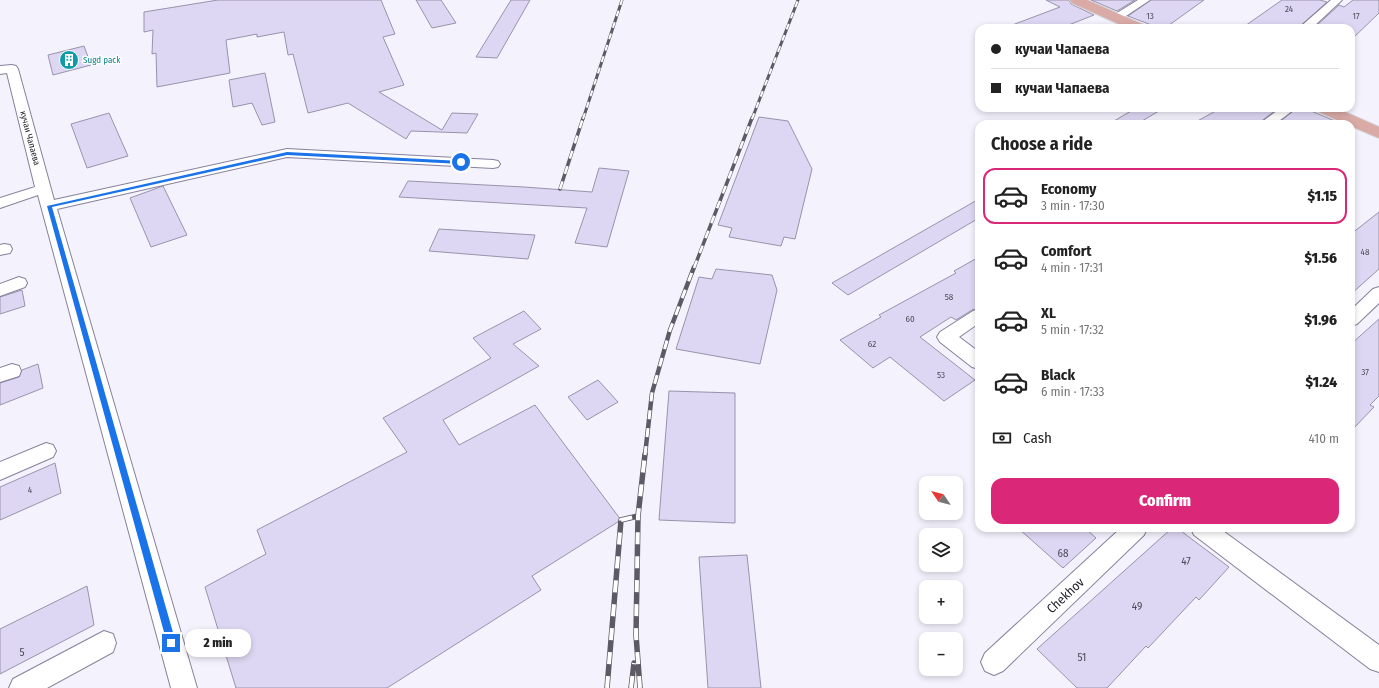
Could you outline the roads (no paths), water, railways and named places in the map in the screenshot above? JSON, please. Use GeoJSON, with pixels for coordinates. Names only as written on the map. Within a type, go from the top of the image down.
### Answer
{"type":"FeatureCollection","features":[{"type":"Feature","properties":{"kind":"main road"},"geometry":{"type":"LineString","coordinates":[[1076,0],[1130,24]]}},
{"type":"Feature","properties":{"kind":"main road"},"geometry":{"type":"LineString","coordinates":[[1332,112],[1350,120]]}},
{"type":"Feature","properties":{"kind":"main road"},"geometry":{"type":"LineString","coordinates":[[1355,122],[1379,133]]}},
{"type":"Feature","properties":{"kind":"street"},"geometry":{"type":"LineString","coordinates":[[1116,18],[1145,0]]}},
{"type":"Feature","properties":{"kind":"street"},"geometry":{"type":"LineString","coordinates":[[1310,24],[1337,0]]}},
{"type":"Feature","properties":{"kind":"street","name":"кучаи Чапаева"},"geometry":{"type":"LineString","coordinates":[[6,70],[46,198],[184,688]]}},
{"type":"Feature","properties":{"kind":"street"},"geometry":{"type":"LineString","coordinates":[[1272,120],[1284,112]]}},
{"type":"Feature","properties":{"kind":"street"},"geometry":{"type":"LineString","coordinates":[[0,203],[46,198],[287,153],[493,164]]}},
{"type":"Feature","properties":{"kind":"street"},"geometry":{"type":"LineString","coordinates":[[0,290],[19,283]]}},
{"type":"Feature","properties":{"kind":"street"},"geometry":{"type":"LineString","coordinates":[[1355,316],[1379,293]]}},
{"type":"Feature","properties":{"kind":"street"},"geometry":{"type":"LineString","coordinates":[[975,318],[946,337],[975,359]]}},
{"type":"Feature","properties":{"kind":"street"},"geometry":{"type":"LineString","coordinates":[[0,471],[46,451]]}},
{"type":"Feature","properties":{"kind":"street","name":"Chekhov"},"geometry":{"type":"LineString","coordinates":[[994,662],[1132,532]]}},
{"type":"Feature","properties":{"kind":"street"},"geometry":{"type":"LineString","coordinates":[[1207,532],[1379,660]]}},
{"type":"Feature","properties":{"kind":"street"},"geometry":{"type":"LineString","coordinates":[[22,688],[104,644]]}},
{"type":"Feature","properties":{"kind":"railway"},"geometry":{"type":"LineString","coordinates":[[583,119],[622,0]]}},
{"type":"Feature","properties":{"kind":"railway"},"geometry":{"type":"LineString","coordinates":[[752,119],[798,0]]}},
{"type":"Feature","properties":{"kind":"railway"},"geometry":{"type":"LineString","coordinates":[[560,189],[583,118]]}},
{"type":"Feature","properties":{"kind":"railway"},"geometry":{"type":"LineString","coordinates":[[694,268],[752,118]]}},
{"type":"Feature","properties":{"kind":"railway"},"geometry":{"type":"LineString","coordinates":[[645,455],[652,393],[670,330],[694,267]]}},
{"type":"Feature","properties":{"kind":"railway"},"geometry":{"type":"LineString","coordinates":[[638,516],[645,454]]}},
{"type":"Feature","properties":{"kind":"railway"},"geometry":{"type":"LineString","coordinates":[[607,688],[621,520],[638,516]]}},
{"type":"Feature","properties":{"kind":"railway"},"geometry":{"type":"LineString","coordinates":[[638,516],[636,635],[640,688]]}},
{"type":"Feature","properties":{"kind":"railway"},"geometry":{"type":"LineString","coordinates":[[631,688],[634,663]]}},
{"type":"Feature","properties":{"kind":"place","name":"Sugd pack"},"geometry":{"type":"Point","coordinates":[69,60]}}]}
